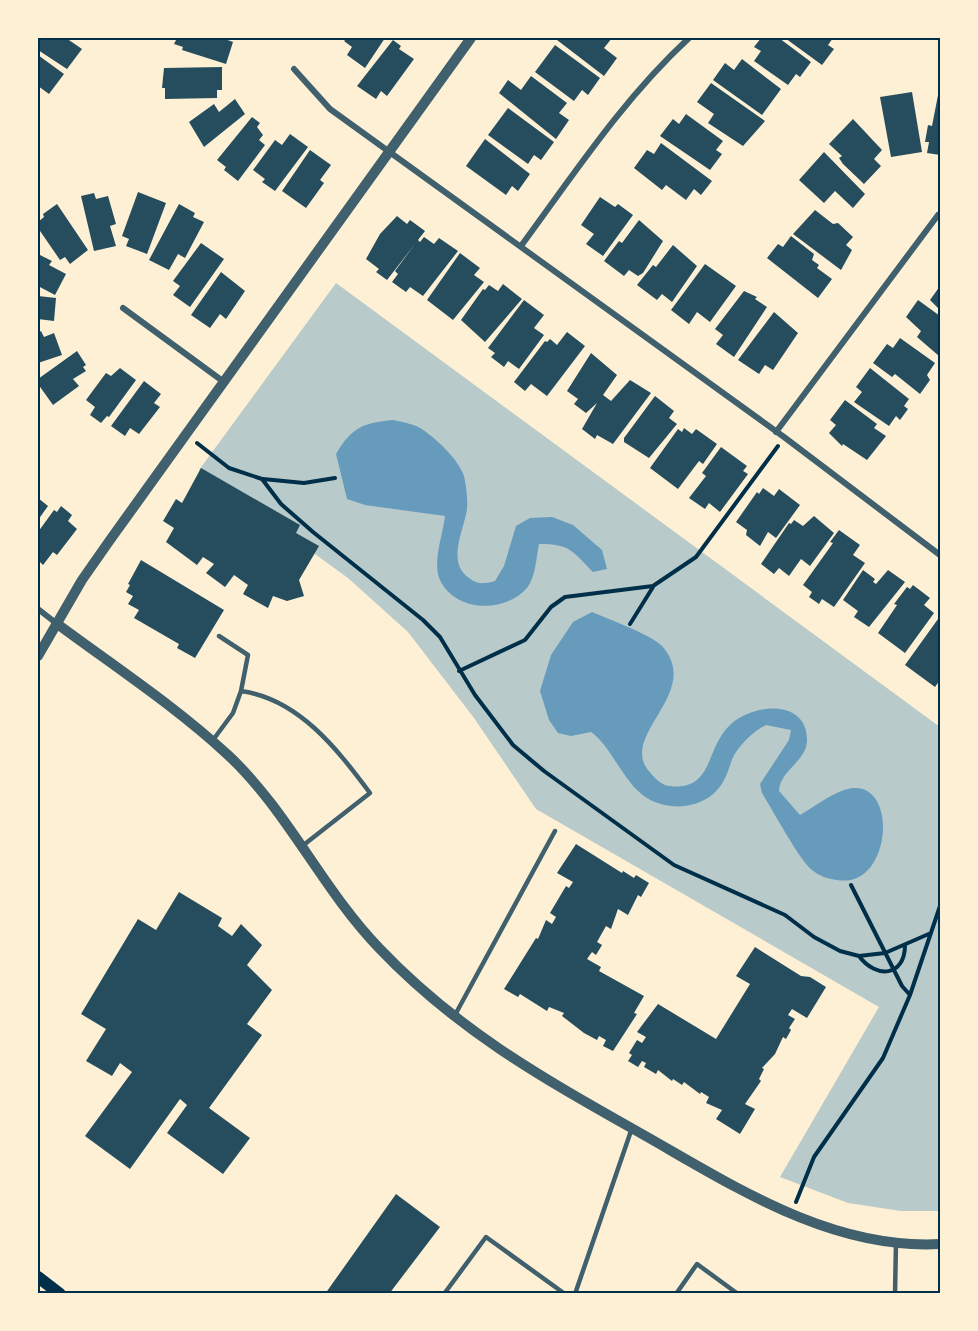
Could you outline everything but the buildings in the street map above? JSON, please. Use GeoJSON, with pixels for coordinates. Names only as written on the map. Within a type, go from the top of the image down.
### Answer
{"type":"FeatureCollection","features":[{"type":"Feature","properties":{"kind":"main road"},"geometry":{"type":"LineString","coordinates":[[38,1277],[60,1293]]}},
{"type":"Feature","properties":{"kind":"street"},"geometry":{"type":"LineString","coordinates":[[38,656],[56,622],[88,572],[471,38]]}},
{"type":"Feature","properties":{"kind":"street"},"geometry":{"type":"LineString","coordinates":[[521,246],[616,115],[689,38]]}},
{"type":"Feature","properties":{"kind":"street"},"geometry":{"type":"LineString","coordinates":[[294,69],[330,109],[776,432],[940,555]]}},
{"type":"Feature","properties":{"kind":"street"},"geometry":{"type":"LineString","coordinates":[[776,432],[938,216]]}},
{"type":"Feature","properties":{"kind":"street"},"geometry":{"type":"LineString","coordinates":[[123,308],[224,382]]}},
{"type":"Feature","properties":{"kind":"street"},"geometry":{"type":"LineString","coordinates":[[38,609],[181,715],[229,756],[274,806],[332,891],[377,947],[454,1018],[532,1071],[754,1198],[791,1215],[837,1231],[896,1242],[940,1244]]}},
{"type":"Feature","properties":{"kind":"lane"},"geometry":{"type":"LineString","coordinates":[[211,742],[233,713],[241,691],[248,655],[219,636]]}},
{"type":"Feature","properties":{"kind":"lane"},"geometry":{"type":"LineString","coordinates":[[241,691],[258,693],[297,714],[337,750],[370,793],[301,847]]}},
{"type":"Feature","properties":{"kind":"lane"},"geometry":{"type":"LineString","coordinates":[[454,1018],[555,831]]}},
{"type":"Feature","properties":{"kind":"lane"},"geometry":{"type":"LineString","coordinates":[[575,1293],[632,1128]]}},
{"type":"Feature","properties":{"kind":"lane"},"geometry":{"type":"LineString","coordinates":[[444,1293],[486,1237],[565,1293]]}},
{"type":"Feature","properties":{"kind":"lane"},"geometry":{"type":"LineString","coordinates":[[895,1293],[896,1242]]}},
{"type":"Feature","properties":{"kind":"lane"},"geometry":{"type":"LineString","coordinates":[[676,1293],[697,1264],[738,1293]]}},
{"type":"Feature","properties":{"kind":"path"},"geometry":{"type":"LineString","coordinates":[[186,434],[229,468],[262,479],[304,483],[335,478]]}},
{"type":"Feature","properties":{"kind":"path"},"geometry":{"type":"LineString","coordinates":[[630,624],[653,586],[696,557],[784,438]]}},
{"type":"Feature","properties":{"kind":"path"},"geometry":{"type":"LineString","coordinates":[[262,479],[281,504],[423,620],[440,637],[459,671],[513,745],[544,771],[674,865],[785,915],[814,937],[840,951],[859,956],[885,954],[931,933]]}},
{"type":"Feature","properties":{"kind":"path"},"geometry":{"type":"LineString","coordinates":[[459,671],[525,640],[551,607],[565,597],[653,586]]}},
{"type":"Feature","properties":{"kind":"path"},"geometry":{"type":"LineString","coordinates":[[851,885],[893,969],[910,995]]}},
{"type":"Feature","properties":{"kind":"path"},"geometry":{"type":"LineString","coordinates":[[791,1215],[814,1157],[883,1058],[910,995],[940,906]]}},
{"type":"Feature","properties":{"kind":"path"},"geometry":{"type":"LineString","coordinates":[[859,956],[875,971],[893,969],[905,954],[905,945]]}},
{"type":"Feature","properties":{"kind":"shaded area"},"geometry":{"type":"Polygon","coordinates":[[[336,283],[940,727],[940,1211],[901,1211],[848,1203],[780,1177],[879,1007],[536,809],[474,718],[408,632],[348,578],[199,470],[336,283]]]}},
{"type":"Feature","properties":{"kind":"water"},"geometry":{"type":"Polygon","coordinates":[[[393,420],[414,425],[426,432],[446,449],[464,476],[467,505],[457,555],[462,571],[469,578],[481,583],[495,581],[504,566],[516,526],[530,518],[552,517],[573,525],[602,550],[607,569],[593,572],[565,547],[539,544],[532,578],[527,588],[518,596],[506,602],[481,606],[457,599],[447,591],[438,573],[437,565],[445,516],[365,505],[347,499],[336,454],[347,438],[359,428],[393,420]]]}},
{"type":"Feature","properties":{"kind":"water"},"geometry":{"type":"Polygon","coordinates":[[[592,612],[640,632],[657,642],[672,663],[673,680],[668,696],[644,742],[642,756],[648,770],[656,779],[669,786],[683,786],[696,781],[707,767],[720,738],[731,724],[741,717],[765,709],[789,712],[799,718],[805,727],[807,741],[802,755],[780,784],[779,791],[800,815],[844,790],[862,789],[875,797],[881,813],[883,832],[879,851],[870,867],[856,878],[837,880],[815,872],[807,865],[786,834],[762,793],[760,784],[789,740],[791,730],[766,725],[757,730],[736,752],[723,782],[716,791],[699,802],[678,806],[657,803],[639,792],[606,747],[591,732],[571,736],[558,733],[549,720],[540,691],[551,655],[573,622],[592,612]]]}}]}
